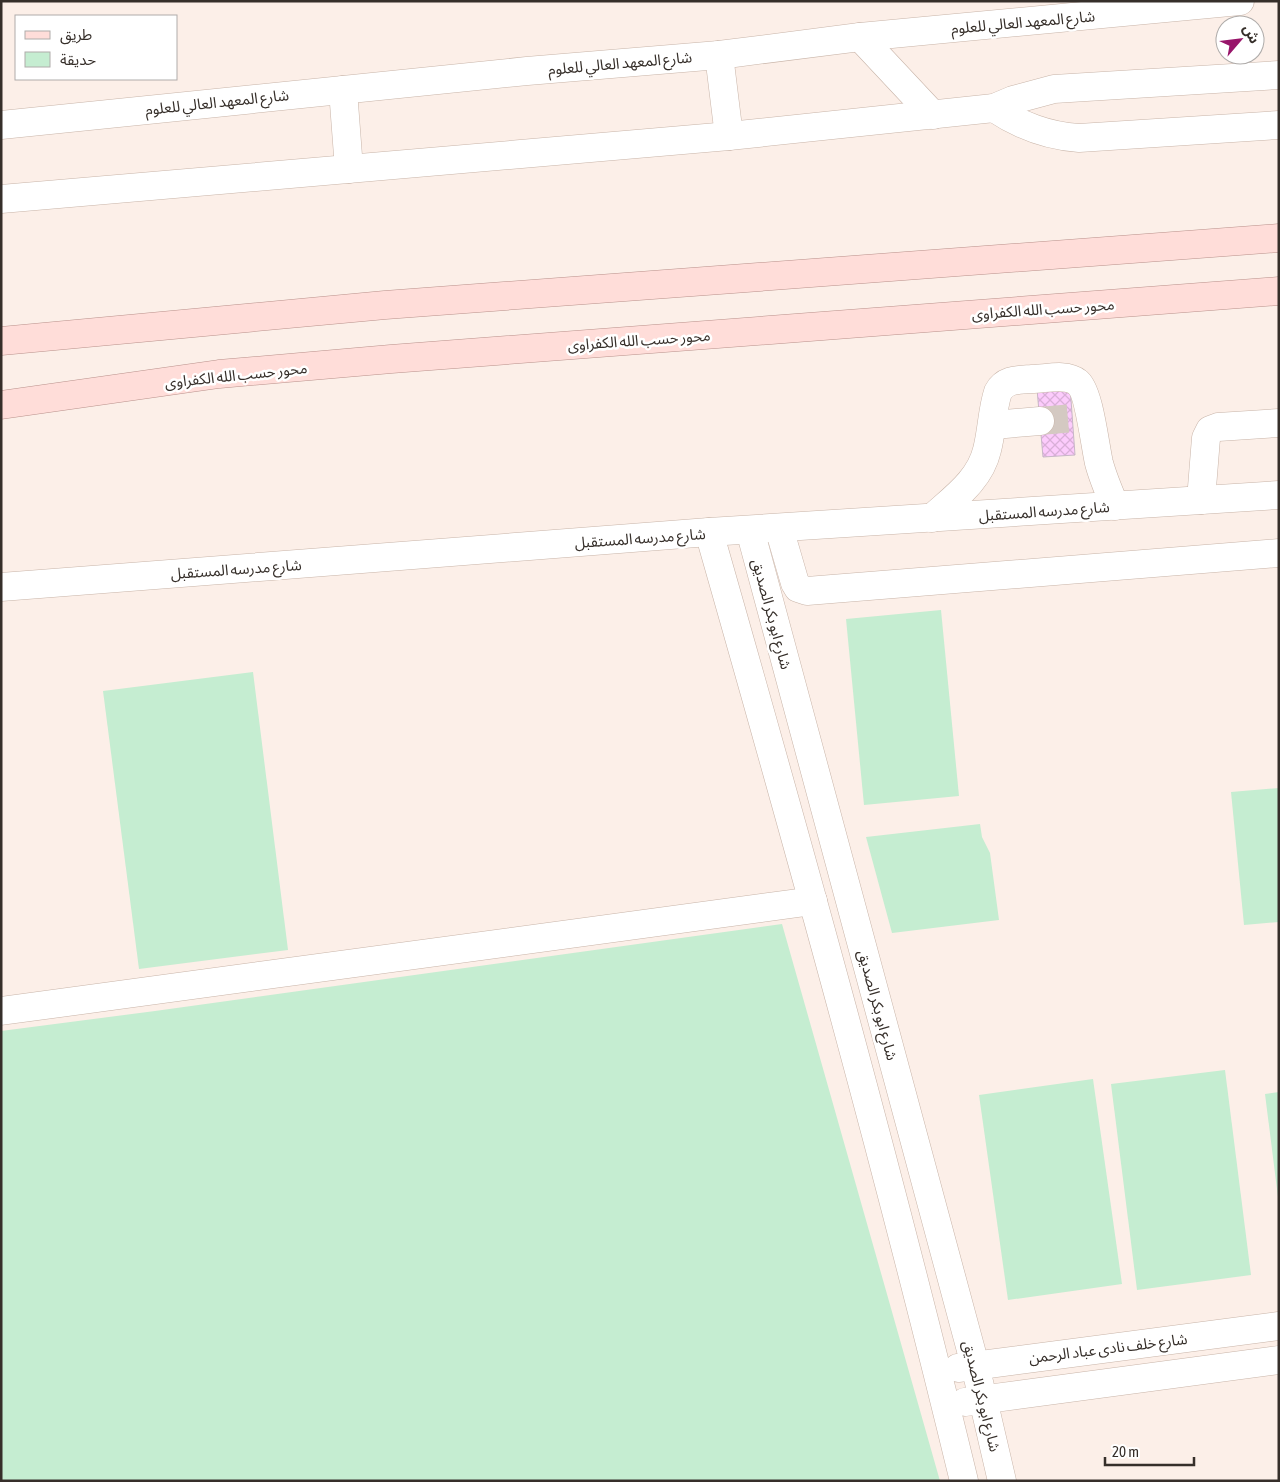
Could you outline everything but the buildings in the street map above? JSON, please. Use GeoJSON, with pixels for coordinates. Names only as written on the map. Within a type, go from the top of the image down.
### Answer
{"type":"FeatureCollection","features":[{"type":"Feature","properties":{"kind":"main road"},"geometry":{"type":"LineString","coordinates":[[1,341],[386,305],[1279,238]]}},
{"type":"Feature","properties":{"kind":"main road","name":"محور حسب الله الكفراوى"},"geometry":{"type":"LineString","coordinates":[[1,405],[219,374],[391,359],[1279,291]]}},
{"type":"Feature","properties":{"kind":"street","name":"شارع المعهد العالي للعلوم"},"geometry":{"type":"LineString","coordinates":[[1,125],[527,71],[719,55],[1097,8],[1240,1]]}},
{"type":"Feature","properties":{"kind":"street"},"geometry":{"type":"LineString","coordinates":[[860,37],[933,115]]}},
{"type":"Feature","properties":{"kind":"street"},"geometry":{"type":"LineString","coordinates":[[719,55],[729,136]]}},
{"type":"Feature","properties":{"kind":"street"},"geometry":{"type":"LineString","coordinates":[[1,199],[729,136],[994,108],[1013,100],[1054,90],[1279,75]]}},
{"type":"Feature","properties":{"kind":"street"},"geometry":{"type":"LineString","coordinates":[[343,90],[349,170]]}},
{"type":"Feature","properties":{"kind":"street"},"geometry":{"type":"LineString","coordinates":[[994,108],[1011,119],[1038,131],[1051,135],[1079,138],[1279,124]]}},
{"type":"Feature","properties":{"kind":"street"},"geometry":{"type":"LineString","coordinates":[[932,518],[975,476],[982,466],[993,425],[998,392],[1006,382],[1015,380],[1071,378],[1078,382],[1086,398],[1081,417],[1115,506]]}},
{"type":"Feature","properties":{"kind":"street"},"geometry":{"type":"LineString","coordinates":[[993,425],[1040,421]]}},
{"type":"Feature","properties":{"kind":"street"},"geometry":{"type":"LineString","coordinates":[[1201,500],[1206,438],[1210,430],[1279,423]]}},
{"type":"Feature","properties":{"kind":"street","name":"شارع مدرسه المستقبل"},"geometry":{"type":"LineString","coordinates":[[1,587],[708,532],[1279,495]]}},
{"type":"Feature","properties":{"kind":"street"},"geometry":{"type":"LineString","coordinates":[[779,528],[795,583],[798,588],[806,591],[1279,553]]}},
{"type":"Feature","properties":{"kind":"street","name":"شارع ابو بكر الصديق"},"geometry":{"type":"LineString","coordinates":[[750,530],[975,1365],[1002,1481]]}},
{"type":"Feature","properties":{"kind":"street"},"geometry":{"type":"LineString","coordinates":[[708,532],[813,901],[938,1370],[964,1481]]}},
{"type":"Feature","properties":{"kind":"street"},"geometry":{"type":"LineString","coordinates":[[727,596],[766,593]]}},
{"type":"Feature","properties":{"kind":"street"},"geometry":{"type":"LineString","coordinates":[[1,1010],[813,901]]}},
{"type":"Feature","properties":{"kind":"street","name":"شارع خلف نادى عباد الرحمن"},"geometry":{"type":"LineString","coordinates":[[938,1370],[1279,1326]]}},
{"type":"Feature","properties":{"kind":"street"},"geometry":{"type":"LineString","coordinates":[[946,1404],[1279,1360]]}},
{"type":"Feature","properties":{"kind":"green space"},"geometry":{"type":"Polygon","coordinates":[[[941,610],[959,796],[864,805],[846,619],[941,610]]]}},
{"type":"Feature","properties":{"kind":"green space"},"geometry":{"type":"Polygon","coordinates":[[[253,672],[288,950],[139,969],[103,691],[253,672]]]}},
{"type":"Feature","properties":{"kind":"green space"},"geometry":{"type":"Polygon","coordinates":[[[1279,788],[1279,922],[1244,925],[1231,792],[1279,788]]]}},
{"type":"Feature","properties":{"kind":"green space"},"geometry":{"type":"Polygon","coordinates":[[[980,824],[982,837],[990,853],[999,920],[892,933],[866,837],[980,824]]]}},
{"type":"Feature","properties":{"kind":"green space"},"geometry":{"type":"Polygon","coordinates":[[[782,924],[940,1481],[1,1481],[1,1031],[782,924]]]}},
{"type":"Feature","properties":{"kind":"green space"},"geometry":{"type":"Polygon","coordinates":[[[1225,1070],[1251,1275],[1137,1290],[1111,1084],[1225,1070]]]}},
{"type":"Feature","properties":{"kind":"green space"},"geometry":{"type":"Polygon","coordinates":[[[1093,1079],[1122,1284],[1008,1300],[979,1095],[1093,1079]]]}},
{"type":"Feature","properties":{"kind":"green space"},"geometry":{"type":"Polygon","coordinates":[[[1279,1092],[1279,1205],[1265,1094],[1279,1092]]]}},
{"type":"Feature","properties":{"kind":"tunnel"},"geometry":{"type":"LineString","coordinates":[[1040,421],[1073,418]]}}]}
